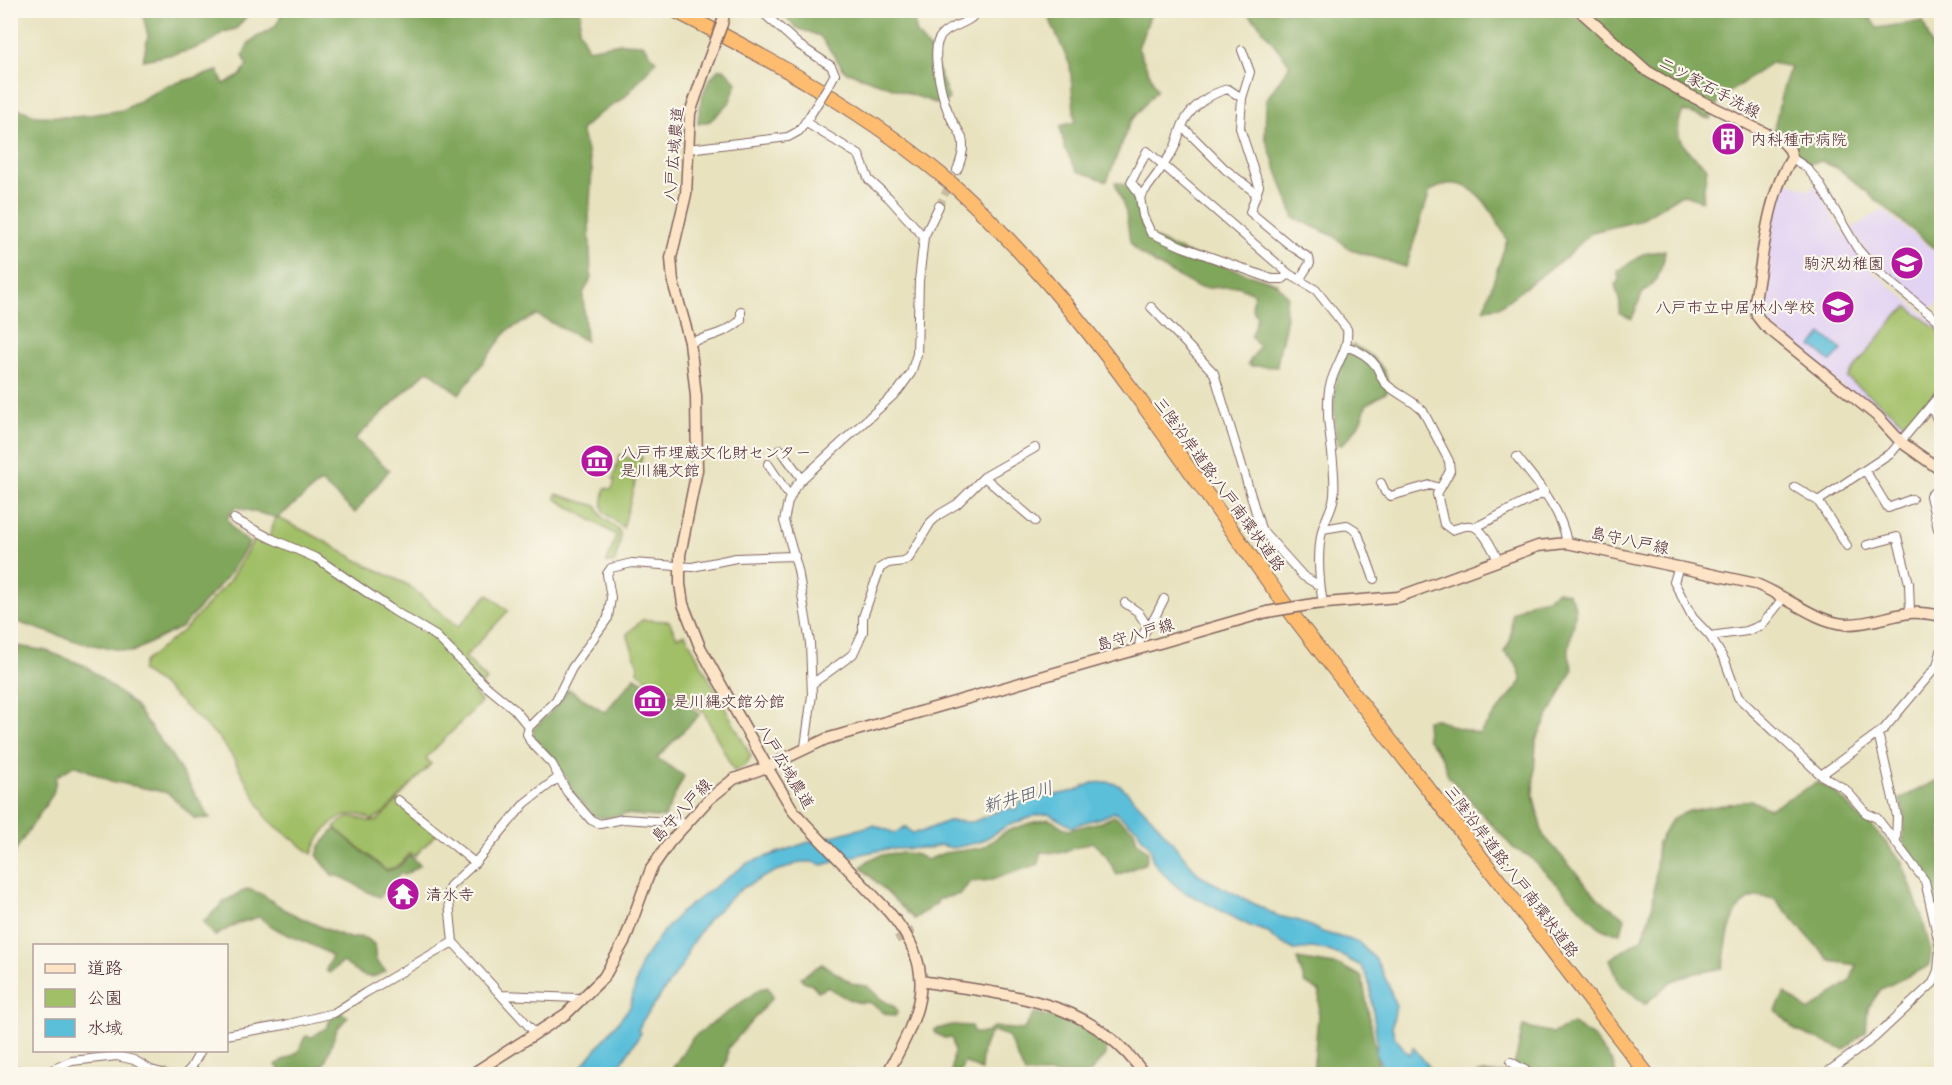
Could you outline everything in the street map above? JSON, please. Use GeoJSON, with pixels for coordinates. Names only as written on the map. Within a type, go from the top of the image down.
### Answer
{"type":"FeatureCollection","features":[{"type":"Feature","properties":{"kind":"highway","name":"三陸沿岸道路;八戸南環状道路"},"geometry":{"type":"LineString","coordinates":[[674,10],[736,42],[815,88],[890,137],[956,188],[1025,257],[1076,315],[1109,358],[1298,622],[1461,830],[1647,1074]]}},
{"type":"Feature","properties":{"kind":"street","name":"八戸広域農道"},"geometry":{"type":"LineString","coordinates":[[725,10],[690,113],[686,194],[671,258],[673,282],[690,342],[696,396],[697,470],[682,540],[681,593],[693,632],[794,812],[888,911],[908,936],[918,959],[921,981]]}},
{"type":"Feature","properties":{"kind":"street"},"geometry":{"type":"LineString","coordinates":[[688,148],[788,137],[799,131],[835,74],[831,66],[799,45],[760,10]]}},
{"type":"Feature","properties":{"kind":"street"},"geometry":{"type":"LineString","coordinates":[[957,170],[962,156],[962,138],[943,97],[937,58],[938,42],[951,29],[974,17],[977,10]]}},
{"type":"Feature","properties":{"kind":"street"},"geometry":{"type":"LineString","coordinates":[[1580,12],[1596,10]]}},
{"type":"Feature","properties":{"kind":"street","name":"二ツ家石手洗線"},"geometry":{"type":"LineString","coordinates":[[1580,12],[1647,71],[1683,92],[1783,142],[1790,150],[1792,158]]}},
{"type":"Feature","properties":{"kind":"street"},"geometry":{"type":"LineString","coordinates":[[1242,50],[1250,72],[1242,98],[1239,128],[1259,186],[1250,212],[1309,258],[1310,263],[1299,280]]}},
{"type":"Feature","properties":{"kind":"street"},"geometry":{"type":"LineString","coordinates":[[1140,197],[1173,150],[1185,120],[1198,105],[1216,93],[1228,90],[1242,98]]}},
{"type":"Feature","properties":{"kind":"street"},"geometry":{"type":"LineString","coordinates":[[807,120],[860,155],[869,180],[889,198],[924,237]]}},
{"type":"Feature","properties":{"kind":"street"},"geometry":{"type":"LineString","coordinates":[[1182,128],[1225,169],[1257,194]]}},
{"type":"Feature","properties":{"kind":"street"},"geometry":{"type":"LineString","coordinates":[[1289,274],[1283,279],[1272,279],[1151,233],[1147,228],[1140,197],[1131,182],[1144,152],[1149,152],[1289,274],[1316,290],[1347,329],[1346,346],[1333,373],[1329,389],[1328,417],[1334,456],[1334,497],[1323,529],[1319,604]]}},
{"type":"Feature","properties":{"kind":"street"},"geometry":{"type":"LineString","coordinates":[[1941,324],[1875,269],[1857,248],[1819,183],[1807,168],[1792,158],[1775,191],[1755,301],[1757,316],[1784,343],[1877,416],[1901,442],[1941,471]]}},
{"type":"Feature","properties":{"kind":"street"},"geometry":{"type":"LineString","coordinates":[[806,747],[812,684],[806,612],[795,556],[784,521],[786,508],[790,497],[802,479],[898,391],[911,373],[917,354],[919,281],[924,237],[939,206]]}},
{"type":"Feature","properties":{"kind":"street"},"geometry":{"type":"LineString","coordinates":[[1151,307],[1214,373],[1262,529],[1303,576],[1320,586]]}},
{"type":"Feature","properties":{"kind":"street"},"geometry":{"type":"LineString","coordinates":[[690,342],[730,328],[741,320],[741,311]]}},
{"type":"Feature","properties":{"kind":"street"},"geometry":{"type":"LineString","coordinates":[[1346,346],[1372,361],[1384,382],[1423,411],[1449,461],[1450,471],[1439,488],[1437,500],[1447,527],[1452,530],[1469,526],[1476,527],[1545,492]]}},
{"type":"Feature","properties":{"kind":"street"},"geometry":{"type":"LineString","coordinates":[[1818,501],[1892,452],[1941,392]]}},
{"type":"Feature","properties":{"kind":"street"},"geometry":{"type":"LineString","coordinates":[[1931,406],[1941,429]]}},
{"type":"Feature","properties":{"kind":"street"},"geometry":{"type":"LineString","coordinates":[[812,684],[853,654],[860,641],[863,617],[880,568],[888,563],[909,558],[931,522],[940,514],[957,504],[984,477],[1035,448]]}},
{"type":"Feature","properties":{"kind":"street"},"geometry":{"type":"LineString","coordinates":[[780,449],[802,479]]}},
{"type":"Feature","properties":{"kind":"street"},"geometry":{"type":"LineString","coordinates":[[1517,457],[1545,492],[1561,520],[1567,543]]}},
{"type":"Feature","properties":{"kind":"street"},"geometry":{"type":"LineString","coordinates":[[768,464],[790,497]]}},
{"type":"Feature","properties":{"kind":"street"},"geometry":{"type":"LineString","coordinates":[[1865,470],[1888,508],[1912,499]]}},
{"type":"Feature","properties":{"kind":"street"},"geometry":{"type":"LineString","coordinates":[[984,477],[1035,520]]}},
{"type":"Feature","properties":{"kind":"street"},"geometry":{"type":"LineString","coordinates":[[1381,483],[1385,492],[1391,496],[1430,485],[1439,488]]}},
{"type":"Feature","properties":{"kind":"street"},"geometry":{"type":"LineString","coordinates":[[1938,529],[1930,496],[1941,485]]}},
{"type":"Feature","properties":{"kind":"street"},"geometry":{"type":"LineString","coordinates":[[1795,487],[1818,501],[1847,546]]}},
{"type":"Feature","properties":{"kind":"street"},"geometry":{"type":"LineString","coordinates":[[234,519],[268,537],[318,558],[394,611],[436,636],[486,686],[514,709],[529,727]]}},
{"type":"Feature","properties":{"kind":"street"},"geometry":{"type":"LineString","coordinates":[[1323,529],[1347,525],[1355,530],[1374,579]]}},
{"type":"Feature","properties":{"kind":"street"},"geometry":{"type":"LineString","coordinates":[[1476,527],[1498,560]]}},
{"type":"Feature","properties":{"kind":"street"},"geometry":{"type":"LineString","coordinates":[[1867,545],[1897,537],[1909,584],[1910,613]]}},
{"type":"Feature","properties":{"kind":"street","name":"島守八戸線"},"geometry":{"type":"LineString","coordinates":[[472,1074],[566,1014],[603,977],[625,940],[651,869],[660,854],[686,823],[722,788],[734,779],[767,767],[826,738],[1267,612],[1319,604],[1398,597],[1538,546],[1567,543],[1756,584],[1819,616],[1844,624],[1874,621],[1910,613],[1941,616]]}},
{"type":"Feature","properties":{"kind":"street"},"geometry":{"type":"LineString","coordinates":[[686,823],[623,819],[600,824],[591,820],[567,792],[552,764],[530,741],[527,734],[529,727],[556,700],[572,668],[608,618],[611,598],[608,570],[615,566],[632,563],[680,568],[745,557],[795,556]]}},
{"type":"Feature","properties":{"kind":"street"},"geometry":{"type":"LineString","coordinates":[[1679,566],[1674,582],[1693,618],[1710,636],[1725,661],[1738,697],[1821,775],[1845,789],[1866,813],[1876,818],[1925,881],[1940,948],[1940,967],[1933,982],[1874,1038],[1825,1074]]}},
{"type":"Feature","properties":{"kind":"street"},"geometry":{"type":"LineString","coordinates":[[1710,636],[1748,631],[1762,625],[1784,597]]}},
{"type":"Feature","properties":{"kind":"street"},"geometry":{"type":"LineString","coordinates":[[1139,649],[1140,639],[1164,599]]}},
{"type":"Feature","properties":{"kind":"street"},"geometry":{"type":"LineString","coordinates":[[1125,603],[1141,616],[1147,626],[1145,631]]}},
{"type":"Feature","properties":{"kind":"street"},"geometry":{"type":"LineString","coordinates":[[1821,775],[1878,733],[1937,666],[1941,648]]}},
{"type":"Feature","properties":{"kind":"street"},"geometry":{"type":"LineString","coordinates":[[1878,733],[1897,816],[1896,842]]}},
{"type":"Feature","properties":{"kind":"street"},"geometry":{"type":"LineString","coordinates":[[536,1034],[453,942],[448,891],[450,886],[475,863],[525,803],[559,777]]}},
{"type":"Feature","properties":{"kind":"street"},"geometry":{"type":"LineString","coordinates":[[398,800],[475,863]]}},
{"type":"Feature","properties":{"kind":"street"},"geometry":{"type":"LineString","coordinates":[[228,1035],[285,1025],[334,1013],[453,942]]}},
{"type":"Feature","properties":{"kind":"street"},"geometry":{"type":"LineString","coordinates":[[887,1074],[914,1020],[920,997],[921,981],[1022,998],[1070,1012],[1112,1039],[1144,1074]]}},
{"type":"Feature","properties":{"kind":"street"},"geometry":{"type":"LineString","coordinates":[[500,994],[577,998],[581,1001]]}},
{"type":"Feature","properties":{"kind":"street"},"geometry":{"type":"LineString","coordinates":[[185,1074],[200,1052]]}},
{"type":"Feature","properties":{"kind":"street"},"geometry":{"type":"LineString","coordinates":[[10,1070],[45,1073],[72,1061],[117,1056],[134,1060],[151,1070],[166,1074]]}},
{"type":"Feature","properties":{"kind":"street"},"geometry":{"type":"LineString","coordinates":[[1511,1062],[1532,1074]]}},
{"type":"Feature","properties":{"kind":"shaded area","name":"八戸市立中居林小学校"},"geometry":{"type":"Polygon","coordinates":[[[1783,180],[1809,190],[1816,185],[1834,219],[1872,271],[1941,328],[1941,389],[1902,437],[1769,324],[1761,314],[1759,302],[1783,180]]]}},
{"type":"Feature","properties":{"kind":"shaded area","name":"駒沢幼稚園"},"geometry":{"type":"Polygon","coordinates":[[[1883,210],[1941,256],[1941,298],[1938,304],[1927,310],[1878,269],[1851,229],[1883,210]]]}},
{"type":"Feature","properties":{"kind":"green space"},"geometry":{"type":"Polygon","coordinates":[[[143,10],[251,11],[236,29],[223,32],[211,42],[188,51],[143,60],[148,36],[143,10]]]}},
{"type":"Feature","properties":{"kind":"green space"},"geometry":{"type":"Polygon","coordinates":[[[1568,10],[1579,20],[1618,10],[1865,10],[1877,28],[1923,21],[1933,49],[1941,49],[1941,254],[1839,169],[1821,161],[1808,164],[1797,157],[1795,147],[1790,141],[1773,132],[1782,90],[1791,67],[1771,63],[1720,99],[1710,119],[1683,111],[1679,121],[1679,137],[1687,149],[1707,168],[1702,201],[1682,194],[1638,221],[1592,232],[1567,256],[1499,307],[1484,309],[1507,240],[1485,202],[1469,188],[1448,184],[1430,191],[1406,267],[1351,250],[1334,236],[1294,218],[1265,137],[1266,100],[1290,65],[1257,22],[1243,11],[1568,10]]]}},
{"type":"Feature","properties":{"kind":"green space"},"geometry":{"type":"Polygon","coordinates":[[[280,11],[581,11],[579,29],[588,49],[621,43],[643,44],[656,61],[624,98],[599,114],[581,130],[592,169],[589,218],[591,278],[583,294],[586,341],[537,315],[508,330],[459,394],[428,370],[355,439],[389,470],[355,513],[321,482],[278,518],[235,507],[227,519],[235,531],[249,543],[228,576],[182,627],[132,652],[82,643],[23,624],[10,618],[11,106],[38,116],[76,117],[123,110],[166,86],[218,71],[224,84],[240,76],[247,65],[243,55],[248,45],[275,26],[280,17],[280,11]]]}},
{"type":"Feature","properties":{"kind":"green space"},"geometry":{"type":"Polygon","coordinates":[[[780,11],[912,11],[917,34],[932,53],[949,99],[941,105],[845,71],[820,36],[797,28],[780,11]]]}},
{"type":"Feature","properties":{"kind":"green space"},"geometry":{"type":"Polygon","coordinates":[[[1046,11],[1152,11],[1138,48],[1157,90],[1130,122],[1107,181],[1077,171],[1065,149],[1060,126],[1075,122],[1070,65],[1046,11]]]}},
{"type":"Feature","properties":{"kind":"green space"},"geometry":{"type":"Polygon","coordinates":[[[719,69],[724,69],[737,83],[729,103],[710,121],[698,124],[703,94],[709,81],[719,69]]]}},
{"type":"Feature","properties":{"kind":"green space"},"geometry":{"type":"Polygon","coordinates":[[[1115,182],[1123,184],[1129,190],[1143,227],[1155,238],[1187,253],[1276,283],[1288,297],[1277,367],[1248,364],[1259,347],[1251,336],[1257,317],[1252,308],[1254,293],[1238,286],[1197,287],[1138,252],[1130,242],[1126,213],[1115,182]]]}},
{"type":"Feature","properties":{"kind":"green space"},"geometry":{"type":"Polygon","coordinates":[[[1665,250],[1657,279],[1642,294],[1632,319],[1619,313],[1620,303],[1615,285],[1619,280],[1618,271],[1643,254],[1665,250]]]}},
{"type":"Feature","properties":{"kind":"green space"},"geometry":{"type":"Polygon","coordinates":[[[1908,307],[1942,333],[1941,385],[1908,427],[1847,378],[1896,316],[1908,307]]]}},
{"type":"Feature","properties":{"kind":"green space"},"geometry":{"type":"Polygon","coordinates":[[[1353,345],[1379,363],[1386,376],[1387,392],[1366,405],[1357,427],[1341,445],[1337,444],[1335,392],[1340,365],[1353,345]]]}},
{"type":"Feature","properties":{"kind":"green space"},"geometry":{"type":"Polygon","coordinates":[[[620,455],[634,460],[636,455],[642,457],[623,528],[605,513],[602,505],[605,488],[612,489],[620,455]]]}},
{"type":"Feature","properties":{"kind":"green space"},"geometry":{"type":"Polygon","coordinates":[[[556,494],[597,506],[602,516],[617,528],[620,541],[614,563],[607,563],[616,535],[556,499],[556,494]]]}},
{"type":"Feature","properties":{"kind":"green space"},"geometry":{"type":"Polygon","coordinates":[[[276,517],[408,585],[458,627],[488,594],[508,611],[465,657],[487,680],[474,692],[481,702],[426,758],[431,764],[386,811],[373,820],[353,815],[343,817],[331,824],[321,835],[312,854],[268,820],[232,756],[219,738],[160,683],[141,671],[144,662],[185,629],[229,581],[257,535],[268,540],[276,517]]]}},
{"type":"Feature","properties":{"kind":"green space"},"geometry":{"type":"Polygon","coordinates":[[[1557,591],[1568,593],[1575,607],[1569,652],[1573,669],[1536,740],[1533,794],[1543,835],[1598,898],[1625,918],[1621,933],[1606,931],[1598,926],[1529,856],[1514,849],[1448,776],[1443,759],[1427,738],[1426,720],[1437,719],[1479,734],[1522,681],[1516,663],[1504,652],[1510,641],[1512,613],[1533,601],[1548,598],[1557,591]]]}},
{"type":"Feature","properties":{"kind":"green space"},"geometry":{"type":"Polygon","coordinates":[[[642,620],[669,621],[677,637],[685,634],[751,756],[745,766],[734,771],[703,711],[672,690],[656,685],[637,671],[638,666],[627,634],[642,620]]]}},
{"type":"Feature","properties":{"kind":"green space"},"geometry":{"type":"Polygon","coordinates":[[[11,645],[47,651],[86,666],[134,705],[171,755],[210,818],[195,819],[168,793],[111,781],[75,765],[57,776],[53,794],[17,848],[11,862],[11,645]]]}},
{"type":"Feature","properties":{"kind":"green space"},"geometry":{"type":"Polygon","coordinates":[[[635,677],[661,692],[672,694],[700,714],[657,758],[684,776],[664,818],[626,814],[604,818],[594,816],[571,790],[566,777],[534,738],[533,730],[559,703],[568,689],[605,712],[635,677]]]}},
{"type":"Feature","properties":{"kind":"green space"},"geometry":{"type":"Polygon","coordinates":[[[1941,778],[1941,936],[1931,882],[1903,844],[1904,815],[1900,799],[1941,778]]]}},
{"type":"Feature","properties":{"kind":"green space"},"geometry":{"type":"Polygon","coordinates":[[[1818,782],[1836,793],[1857,815],[1873,827],[1902,862],[1922,917],[1931,951],[1929,966],[1881,989],[1868,1008],[1866,1031],[1844,1050],[1795,1030],[1776,1010],[1785,993],[1809,1011],[1850,981],[1856,965],[1830,961],[1775,899],[1760,896],[1746,901],[1734,917],[1730,927],[1723,968],[1696,973],[1672,981],[1645,1004],[1619,983],[1610,959],[1643,938],[1653,904],[1658,842],[1673,818],[1689,811],[1751,800],[1769,809],[1818,782]]]}},
{"type":"Feature","properties":{"kind":"green space"},"geometry":{"type":"Polygon","coordinates":[[[398,800],[438,832],[415,856],[410,853],[400,864],[387,871],[334,827],[353,817],[371,822],[377,821],[398,800]]]}},
{"type":"Feature","properties":{"kind":"green space"},"geometry":{"type":"Polygon","coordinates":[[[1114,816],[1134,830],[1137,842],[1148,851],[1146,863],[1117,875],[1105,854],[1092,842],[1060,853],[1040,852],[1039,864],[991,880],[970,882],[960,894],[939,899],[936,904],[914,919],[861,867],[872,859],[886,854],[908,853],[927,860],[944,853],[982,848],[1005,832],[1049,819],[1068,830],[1101,822],[1114,816]]]}},
{"type":"Feature","properties":{"kind":"green space"},"geometry":{"type":"Polygon","coordinates":[[[335,829],[386,871],[397,868],[410,855],[420,865],[405,875],[400,874],[380,897],[374,895],[344,878],[332,875],[317,855],[320,846],[335,829]]]}},
{"type":"Feature","properties":{"kind":"green space"},"geometry":{"type":"Polygon","coordinates":[[[247,889],[327,930],[352,939],[361,937],[366,939],[374,944],[376,961],[386,971],[379,975],[363,976],[343,962],[329,973],[326,970],[332,956],[277,929],[259,917],[236,924],[215,936],[203,922],[225,901],[247,889]]]}},
{"type":"Feature","properties":{"kind":"green space"},"geometry":{"type":"Polygon","coordinates":[[[1297,959],[1341,966],[1362,977],[1380,1074],[1313,1074],[1320,992],[1305,983],[1297,959]]]}},
{"type":"Feature","properties":{"kind":"green space"},"geometry":{"type":"Polygon","coordinates":[[[822,964],[853,984],[867,986],[881,999],[896,1008],[895,1016],[882,1012],[868,1002],[862,1003],[846,998],[826,986],[823,990],[818,991],[812,984],[803,981],[801,977],[822,964]]]}},
{"type":"Feature","properties":{"kind":"green space"},"geometry":{"type":"Polygon","coordinates":[[[768,987],[773,997],[728,1048],[727,1061],[720,1074],[669,1074],[692,1038],[760,989],[768,987]]]}},
{"type":"Feature","properties":{"kind":"green space"},"geometry":{"type":"Polygon","coordinates":[[[342,1013],[348,1017],[337,1029],[325,1062],[319,1069],[312,1074],[277,1074],[280,1070],[276,1065],[297,1052],[306,1036],[312,1037],[327,1027],[331,1018],[342,1013]]]}},
{"type":"Feature","properties":{"kind":"green space"},"geometry":{"type":"Polygon","coordinates":[[[1035,1013],[1075,1023],[1107,1046],[1105,1055],[1089,1074],[1025,1074],[1008,1036],[993,1031],[985,1044],[981,1070],[964,1062],[960,1074],[951,1074],[954,1051],[952,1038],[944,1038],[934,1030],[951,1025],[971,1026],[974,1033],[986,1033],[993,1027],[1023,1030],[1035,1013]]]}},
{"type":"Feature","properties":{"kind":"green space"},"geometry":{"type":"Polygon","coordinates":[[[1573,1024],[1593,1037],[1613,1063],[1616,1074],[1478,1073],[1511,1073],[1523,1026],[1553,1033],[1573,1024]]]}},
{"type":"Feature","properties":{"kind":"water"},"geometry":{"type":"Polygon","coordinates":[[[1822,334],[1842,350],[1831,362],[1812,346],[1822,334]]]}},
{"type":"Feature","properties":{"kind":"water"},"geometry":{"type":"Polygon","coordinates":[[[1109,782],[1121,786],[1152,818],[1200,876],[1278,916],[1300,921],[1322,932],[1358,942],[1376,960],[1388,984],[1396,1006],[1392,1026],[1394,1036],[1408,1054],[1411,1053],[1413,1047],[1435,1074],[1385,1074],[1376,1053],[1377,1041],[1370,987],[1361,966],[1326,950],[1312,948],[1294,950],[1273,938],[1268,932],[1252,927],[1187,893],[1158,868],[1149,846],[1138,829],[1114,812],[1072,827],[1049,814],[1037,815],[1007,826],[980,842],[953,848],[940,845],[930,848],[890,849],[865,853],[823,865],[800,862],[778,870],[744,887],[707,921],[688,949],[685,961],[643,1020],[638,1030],[641,1033],[614,1074],[576,1074],[630,1007],[641,963],[662,933],[680,913],[748,863],[806,843],[874,825],[895,833],[906,827],[912,833],[921,832],[948,821],[973,822],[1005,808],[1016,809],[1020,802],[1075,791],[1092,783],[1109,782]]]}},
{"type":"Feature","properties":{"kind":"tunnel"},"geometry":{"type":"LineString","coordinates":[[939,206],[957,170]]}},
{"type":"Feature","properties":{"kind":"tunnel"},"geometry":{"type":"LineString","coordinates":[[896,940],[916,929]]}},
{"type":"Feature","properties":{"kind":"place","name":"内科種市病院"},"geometry":{"type":"Point","coordinates":[1728,139]}},
{"type":"Feature","properties":{"kind":"place","name":"駒沢幼稚園"},"geometry":{"type":"Point","coordinates":[1907,263]}},
{"type":"Feature","properties":{"kind":"place","name":"八戸市立中居林小学校"},"geometry":{"type":"Point","coordinates":[1838,307]}},
{"type":"Feature","properties":{"kind":"place","name":"八戸市埋蔵文化財センター 是川縄文館"},"geometry":{"type":"Point","coordinates":[597,461]}},
{"type":"Feature","properties":{"kind":"place","name":"是川縄文館分館"},"geometry":{"type":"Point","coordinates":[650,701]}},
{"type":"Feature","properties":{"kind":"place","name":"清水寺"},"geometry":{"type":"Point","coordinates":[403,894]}},
{"type":"Feature","properties":{"kind":"water label","name":"新井田川"},"geometry":{"type":"Point","coordinates":[1018,797]}}]}
